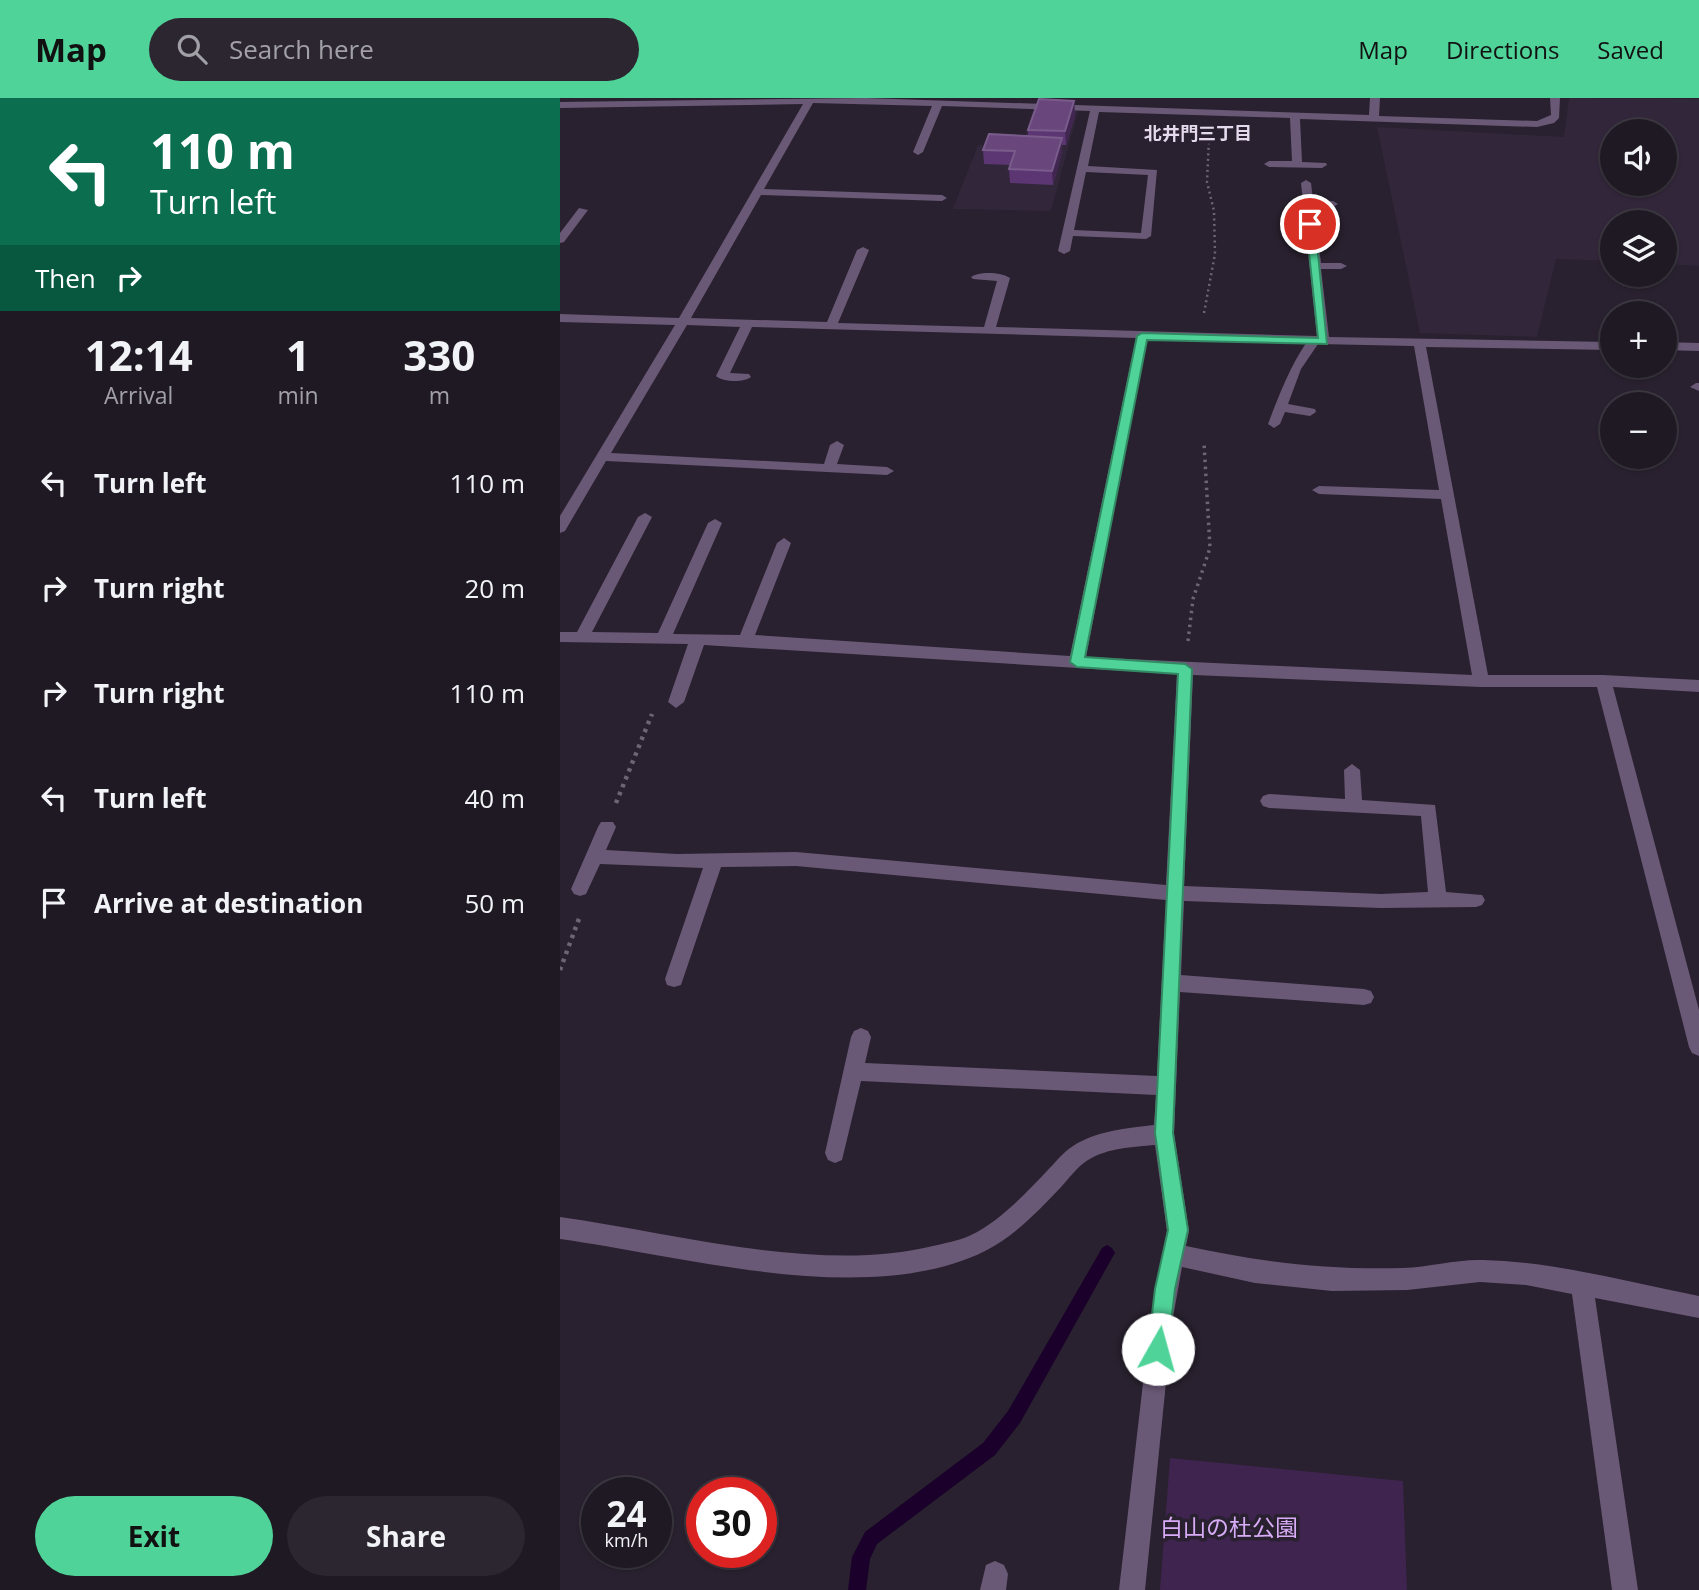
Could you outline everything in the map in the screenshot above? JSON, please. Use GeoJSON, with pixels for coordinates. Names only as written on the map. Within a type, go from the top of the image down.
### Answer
{"type":"FeatureCollection","features":[{"type":"Feature","properties":{"kind":"street"},"geometry":{"type":"LineString","coordinates":[[1124,98],[1128,110]]}},
{"type":"Feature","properties":{"kind":"street"},"geometry":{"type":"LineString","coordinates":[[1374,118],[1375,98]]}},
{"type":"Feature","properties":{"kind":"street"},"geometry":{"type":"LineString","coordinates":[[560,105],[810,100],[937,104],[995,102],[1096,109],[1210,113],[1250,110],[1537,124],[1551,121],[1556,116],[1555,98]]}},
{"type":"Feature","properties":{"kind":"street"},"geometry":{"type":"LineString","coordinates":[[560,528],[684,320],[810,100]]}},
{"type":"Feature","properties":{"kind":"street"},"geometry":{"type":"LineString","coordinates":[[918,152],[937,104]]}},
{"type":"Feature","properties":{"kind":"street"},"geometry":{"type":"LineString","coordinates":[[1064,251],[1096,109]]}},
{"type":"Feature","properties":{"kind":"street"},"geometry":{"type":"LineString","coordinates":[[1297,113],[1297,164]]}},
{"type":"Feature","properties":{"kind":"street"},"geometry":{"type":"LineString","coordinates":[[1269,164],[1322,165]]}},
{"type":"Feature","properties":{"kind":"street"},"geometry":{"type":"LineString","coordinates":[[1068,233],[1146,236],[1153,172],[1082,169]]}},
{"type":"Feature","properties":{"kind":"street"},"geometry":{"type":"LineString","coordinates":[[1273,424],[1295,369],[1318,342],[1315,266],[1306,183]]}},
{"type":"Feature","properties":{"kind":"street"},"geometry":{"type":"LineString","coordinates":[[757,192],[942,198]]}},
{"type":"Feature","properties":{"kind":"street"},"geometry":{"type":"LineString","coordinates":[[1308,204],[1333,204]]}},
{"type":"Feature","properties":{"kind":"street"},"geometry":{"type":"LineString","coordinates":[[560,240],[564,229],[583,210]]}},
{"type":"Feature","properties":{"kind":"street"},"geometry":{"type":"LineString","coordinates":[[831,326],[863,250]]}},
{"type":"Feature","properties":{"kind":"street"},"geometry":{"type":"LineString","coordinates":[[1315,266],[1341,267]]}},
{"type":"Feature","properties":{"kind":"street"},"geometry":{"type":"LineString","coordinates":[[977,277],[1004,278],[989,331]]}},
{"type":"Feature","properties":{"kind":"street"},"geometry":{"type":"LineString","coordinates":[[560,318],[1318,342],[1600,346]]}},
{"type":"Feature","properties":{"kind":"street"},"geometry":{"type":"LineString","coordinates":[[745,377],[722,376],[748,323]]}},
{"type":"Feature","properties":{"kind":"street"},"geometry":{"type":"LineString","coordinates":[[1077,662],[1142,336]]}},
{"type":"Feature","properties":{"kind":"street"},"geometry":{"type":"LineString","coordinates":[[1419,343],[1481,681]]}},
{"type":"Feature","properties":{"kind":"street"},"geometry":{"type":"LineString","coordinates":[[1677,346],[1699,347]]}},
{"type":"Feature","properties":{"kind":"street"},"geometry":{"type":"LineString","coordinates":[[1280,407],[1310,412]]}},
{"type":"Feature","properties":{"kind":"street"},"geometry":{"type":"LineString","coordinates":[[829,468],[837,445]]}},
{"type":"Feature","properties":{"kind":"street"},"geometry":{"type":"LineString","coordinates":[[603,457],[887,471]]}},
{"type":"Feature","properties":{"kind":"street"},"geometry":{"type":"LineString","coordinates":[[1319,490],[1447,495]]}},
{"type":"Feature","properties":{"kind":"street"},"geometry":{"type":"LineString","coordinates":[[581,638],[645,517]]}},
{"type":"Feature","properties":{"kind":"street"},"geometry":{"type":"LineString","coordinates":[[663,639],[715,523]]}},
{"type":"Feature","properties":{"kind":"street"},"geometry":{"type":"LineString","coordinates":[[745,640],[783,543]]}},
{"type":"Feature","properties":{"kind":"street"},"geometry":{"type":"LineString","coordinates":[[560,637],[745,640],[1185,669],[1481,681],[1603,681],[1699,686]]}},
{"type":"Feature","properties":{"kind":"street"},"geometry":{"type":"LineString","coordinates":[[676,702],[698,639]]}},
{"type":"Feature","properties":{"kind":"street"},"geometry":{"type":"LineString","coordinates":[[1132,1590],[1161,1323],[1178,1230],[1164,1133],[1185,669]]}},
{"type":"Feature","properties":{"kind":"street"},"geometry":{"type":"LineString","coordinates":[[1603,681],[1699,1047]]}},
{"type":"Feature","properties":{"kind":"street"},"geometry":{"type":"LineString","coordinates":[[1352,770],[1354,806]]}},
{"type":"Feature","properties":{"kind":"street"},"geometry":{"type":"LineString","coordinates":[[1269,801],[1429,810],[1438,899]]}},
{"type":"Feature","properties":{"kind":"street"},"geometry":{"type":"LineString","coordinates":[[580,889],[607,827]]}},
{"type":"Feature","properties":{"kind":"street"},"geometry":{"type":"LineString","coordinates":[[594,857],[714,861],[796,859],[1175,893],[1381,901],[1476,900]]}},
{"type":"Feature","properties":{"kind":"street"},"geometry":{"type":"LineString","coordinates":[[674,979],[714,861]]}},
{"type":"Feature","properties":{"kind":"street"},"geometry":{"type":"LineString","coordinates":[[1171,983],[1364,997]]}},
{"type":"Feature","properties":{"kind":"street"},"geometry":{"type":"LineString","coordinates":[[835,1153],[861,1037]]}},
{"type":"Feature","properties":{"kind":"street"},"geometry":{"type":"LineString","coordinates":[[853,1072],[1167,1086]]}},
{"type":"Feature","properties":{"kind":"street"},"geometry":{"type":"LineString","coordinates":[[560,1228],[623,1235],[787,1263],[877,1265],[920,1260],[965,1249],[995,1234],[1080,1153],[1111,1141],[1164,1133]]}},
{"type":"Feature","properties":{"kind":"street"},"geometry":{"type":"LineString","coordinates":[[1173,1254],[1255,1272],[1332,1280],[1407,1279],[1480,1271],[1527,1274],[1699,1307]]}},
{"type":"Feature","properties":{"kind":"street"},"geometry":{"type":"LineString","coordinates":[[1582,1284],[1625,1590]]}},
{"type":"Feature","properties":{"kind":"path"},"geometry":{"type":"LineString","coordinates":[[1203,338],[1205,306],[1215,254],[1214,211],[1207,182],[1210,113]]}},
{"type":"Feature","properties":{"kind":"path"},"geometry":{"type":"LineString","coordinates":[[1185,669],[1194,599],[1210,548],[1211,528],[1204,443]]}},
{"type":"Feature","properties":{"kind":"path"},"geometry":{"type":"LineString","coordinates":[[607,827],[657,702]]}},
{"type":"Feature","properties":{"kind":"path"},"geometry":{"type":"LineString","coordinates":[[560,971],[586,902],[580,889]]}},
{"type":"Feature","properties":{"kind":"shaded area"},"geometry":{"type":"Polygon","coordinates":[[[1569,98],[1699,99],[1699,266],[1677,265],[1677,210],[1600,210],[1600,261],[1556,259],[1537,337],[1420,333],[1377,127],[1564,137],[1569,98]]]}},
{"type":"Feature","properties":{"kind":"shaded area"},"geometry":{"type":"Polygon","coordinates":[[[1033,109],[1078,111],[1051,211],[953,209],[978,145],[1022,146],[1033,109]]]}},
{"type":"Feature","properties":{"kind":"green space","name":"白山の杜公園"},"geometry":{"type":"Polygon","coordinates":[[[1170,1458],[1403,1481],[1407,1590],[1160,1590],[1170,1458]]]}},
{"type":"Feature","properties":{"kind":"building"},"geometry":{"type":"Polygon","coordinates":[[[1039,99],[1074,101],[1065,131],[1028,130],[1039,99]]]}},
{"type":"Feature","properties":{"kind":"building"},"geometry":{"type":"Polygon","coordinates":[[[989,134],[1062,138],[1052,171],[1009,169],[1015,151],[983,150],[989,134]]]}},
{"type":"Feature","properties":{"kind":"waterway"},"geometry":{"type":"LineString","coordinates":[[857,1590],[861,1557],[871,1538],[989,1449],[1014,1417],[1107,1253]]}},
{"type":"Feature","properties":{"kind":"district","name":"北井門三丁目"},"geometry":{"type":"Point","coordinates":[1198,133]}},
{"type":"Feature","properties":{"kind":"route"},"geometry":{"type":"LineString","coordinates":[[1158,1349],[1165,1289],[1178,1230],[1164,1133],[1185,669],[1077,662],[1142,336],[1324,342],[1310,224]]}}]}
